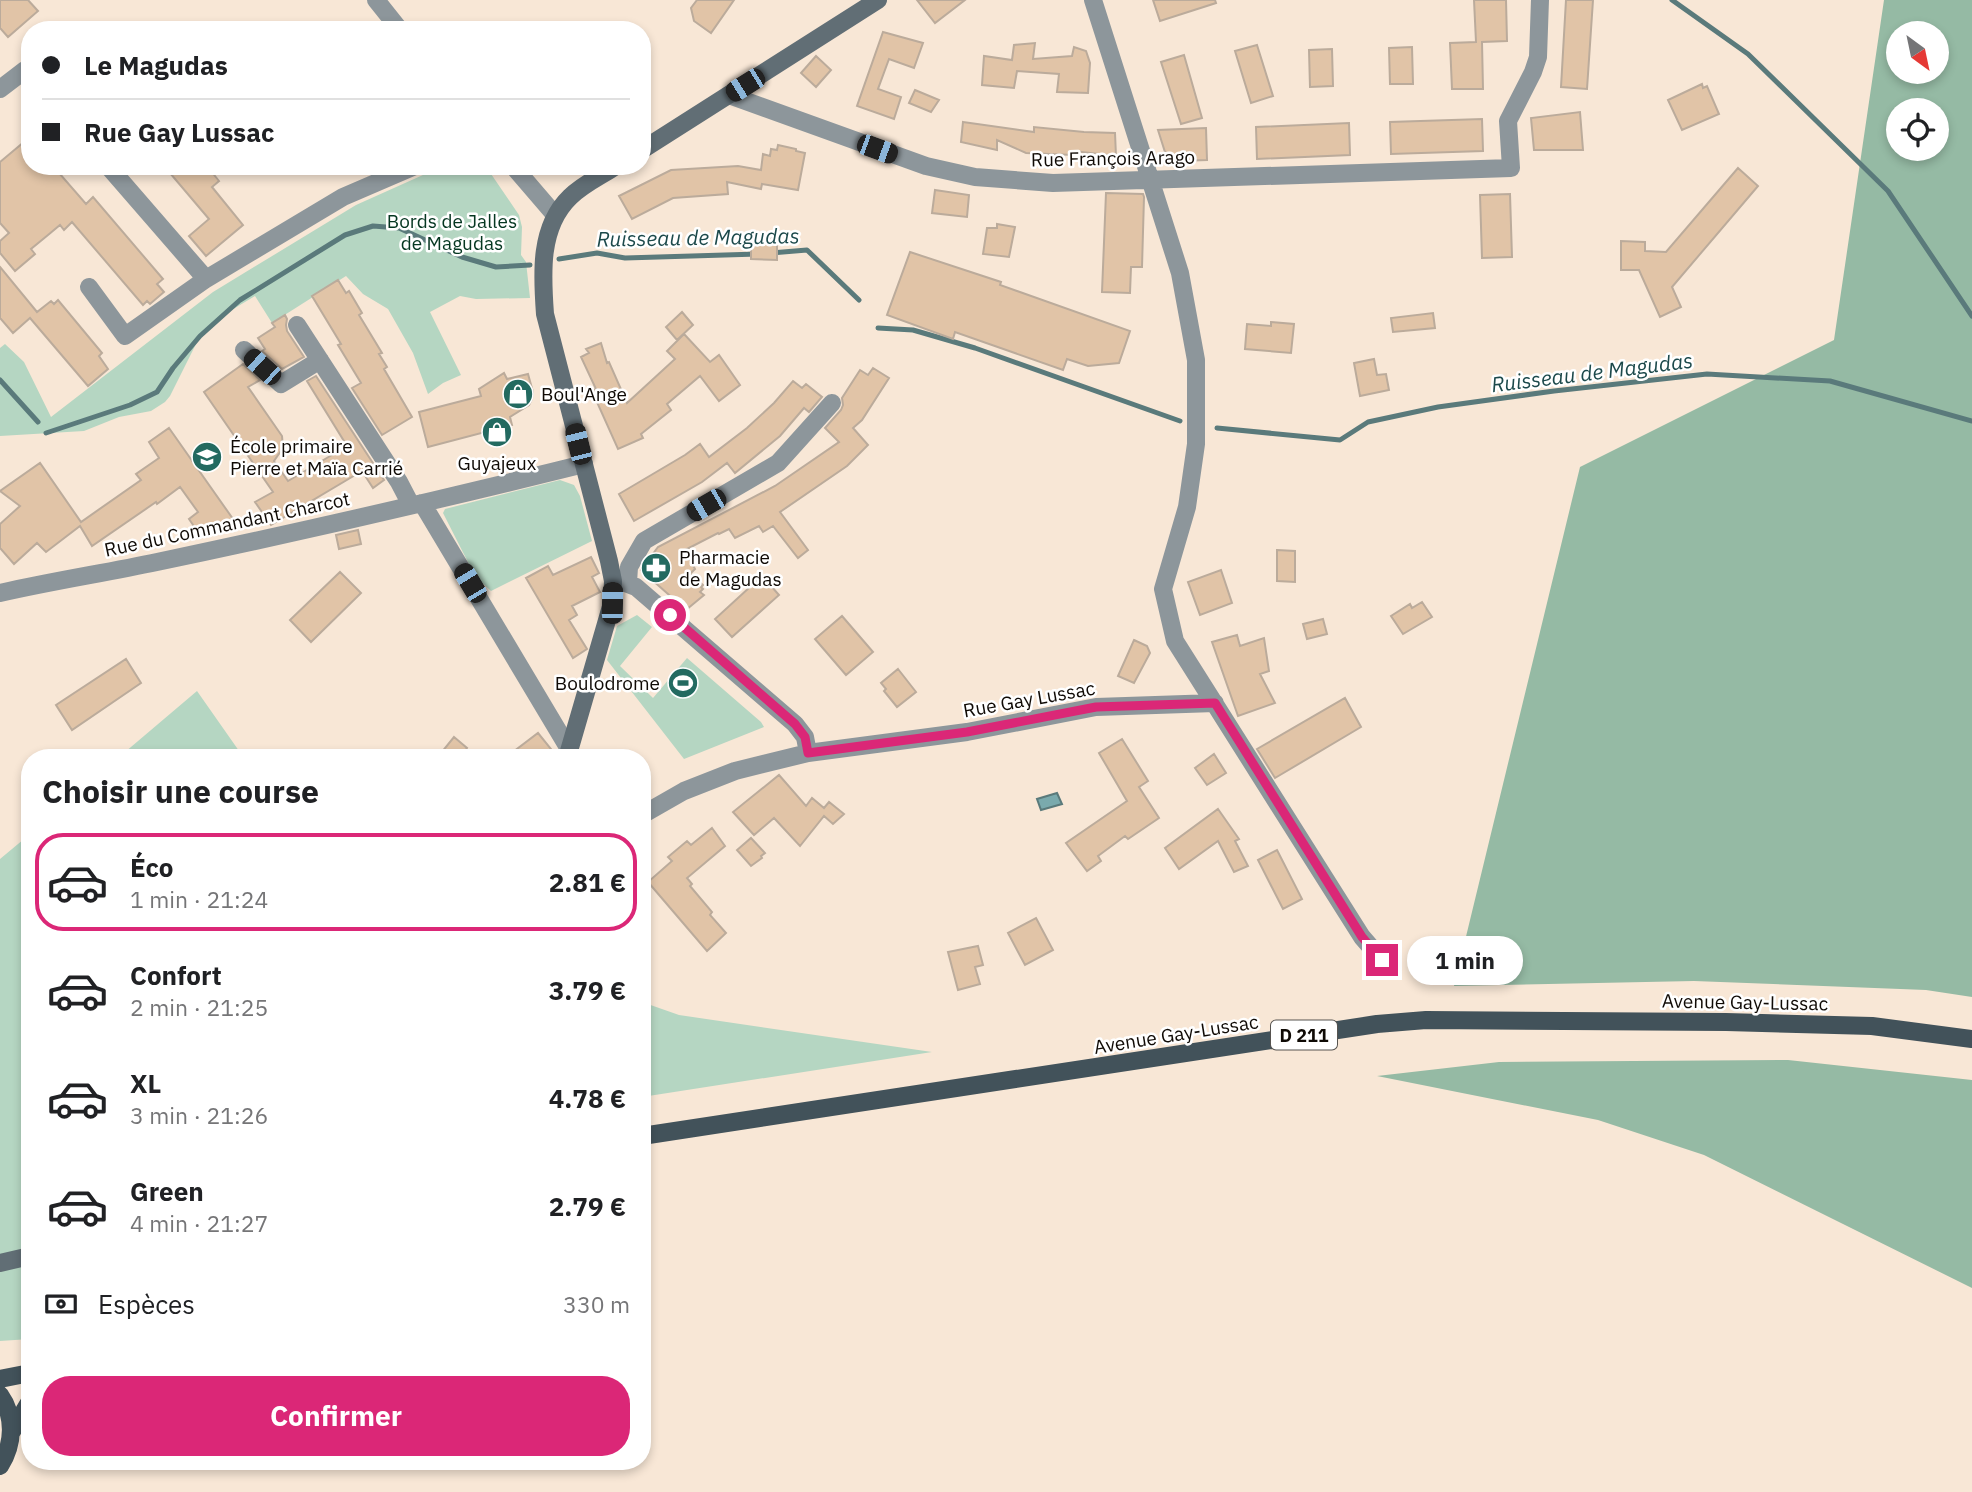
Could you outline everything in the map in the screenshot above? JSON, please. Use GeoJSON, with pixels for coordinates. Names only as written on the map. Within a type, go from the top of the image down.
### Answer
{"type":"FeatureCollection","features":[{"type":"Feature","properties":{"kind":"main road","name":"Avenue Gay-Lussac"},"geometry":{"type":"LineString","coordinates":[[651,1135],[1363,1026],[1426,1020],[1726,1021],[1858,1026],[1972,1039]]}},
{"type":"Feature","properties":{"kind":"main road"},"geometry":{"type":"LineString","coordinates":[[0,1379],[21,1375]]}},
{"type":"Feature","properties":{"kind":"main road"},"geometry":{"type":"LineString","coordinates":[[0,1395],[10,1419],[11,1433],[6,1457],[0,1465]]}},
{"type":"Feature","properties":{"kind":"main road"},"geometry":{"type":"LineString","coordinates":[[11,1433],[21,1416]]}},
{"type":"Feature","properties":{"kind":"street"},"geometry":{"type":"LineString","coordinates":[[376,0],[393,21]]}},
{"type":"Feature","properties":{"kind":"street"},"geometry":{"type":"LineString","coordinates":[[651,144],[878,0]]}},
{"type":"Feature","properties":{"kind":"street"},"geometry":{"type":"LineString","coordinates":[[1093,0],[1180,274],[1196,360],[1196,444],[1187,507],[1163,589],[1175,641],[1362,937],[1382,960]]}},
{"type":"Feature","properties":{"kind":"street","name":"Rue François Arago"},"geometry":{"type":"LineString","coordinates":[[729,95],[926,166],[975,177],[1053,183],[1511,168],[1508,121],[1538,57],[1540,0]]}},
{"type":"Feature","properties":{"kind":"street"},"geometry":{"type":"LineString","coordinates":[[0,89],[21,72]]}},
{"type":"Feature","properties":{"kind":"street"},"geometry":{"type":"LineString","coordinates":[[116,175],[206,279]]}},
{"type":"Feature","properties":{"kind":"street"},"geometry":{"type":"LineString","coordinates":[[89,288],[125,336],[206,279],[343,197],[394,175]]}},
{"type":"Feature","properties":{"kind":"street"},"geometry":{"type":"LineString","coordinates":[[521,175],[555,215]]}},
{"type":"Feature","properties":{"kind":"street"},"geometry":{"type":"LineString","coordinates":[[602,175],[571,196],[555,215],[545,246],[542,276],[545,314],[610,561],[620,582],[636,587],[795,724],[805,737],[808,753]]}},
{"type":"Feature","properties":{"kind":"street"},"geometry":{"type":"LineString","coordinates":[[298,325],[416,504],[565,749]]}},
{"type":"Feature","properties":{"kind":"street"},"geometry":{"type":"LineString","coordinates":[[244,350],[281,384],[320,360]]}},
{"type":"Feature","properties":{"kind":"street"},"geometry":{"type":"LineString","coordinates":[[569,749],[612,603],[620,582],[644,541],[778,463],[832,403]]}},
{"type":"Feature","properties":{"kind":"street","name":"Rue du Commandant Charcot"},"geometry":{"type":"LineString","coordinates":[[0,593],[156,562],[584,464]]}},
{"type":"Feature","properties":{"kind":"street","name":"Rue Gay Lussac"},"geometry":{"type":"LineString","coordinates":[[651,810],[684,792],[735,771],[808,753],[967,732],[1096,707],[1215,703]]}},
{"type":"Feature","properties":{"kind":"street"},"geometry":{"type":"LineString","coordinates":[[0,1263],[21,1258]]}},
{"type":"Feature","properties":{"kind":"green space"},"geometry":{"type":"Polygon","coordinates":[[[1884,0],[1972,0],[1972,997],[1926,990],[1694,981],[1454,986],[1580,467],[1834,340],[1884,0]]]}},
{"type":"Feature","properties":{"kind":"green space","name":"Bords de Jalles de Magudas"},"geometry":{"type":"Polygon","coordinates":[[[423,175],[492,175],[519,215],[522,227],[521,255],[526,262],[530,298],[476,299],[460,296],[430,312],[461,375],[428,394],[413,353],[388,309],[363,294],[346,276],[272,323],[255,296],[225,314],[202,332],[170,396],[151,411],[119,417],[84,431],[0,436],[0,348],[5,344],[24,362],[51,417],[213,292],[356,205],[423,175]]]}},
{"type":"Feature","properties":{"kind":"green space"},"geometry":{"type":"Polygon","coordinates":[[[560,480],[574,485],[580,496],[592,541],[491,591],[475,576],[443,513],[445,509],[560,480]]]}},
{"type":"Feature","properties":{"kind":"green space"},"geometry":{"type":"Polygon","coordinates":[[[637,615],[652,627],[620,666],[653,698],[687,658],[764,727],[684,759],[607,660],[617,626],[637,615]]]}},
{"type":"Feature","properties":{"kind":"green space"},"geometry":{"type":"Polygon","coordinates":[[[197,691],[238,749],[129,749],[197,691]]]}},
{"type":"Feature","properties":{"kind":"green space"},"geometry":{"type":"Polygon","coordinates":[[[21,842],[21,1340],[0,1341],[0,859],[21,842]]]}},
{"type":"Feature","properties":{"kind":"green space"},"geometry":{"type":"Polygon","coordinates":[[[651,1005],[679,1015],[932,1052],[651,1096],[651,1005]]]}},
{"type":"Feature","properties":{"kind":"green space"},"geometry":{"type":"Polygon","coordinates":[[[1788,1060],[1972,1080],[1972,1288],[1704,1155],[1598,1120],[1377,1076],[1499,1062],[1788,1060]]]}},
{"type":"Feature","properties":{"kind":"water"},"geometry":{"type":"Polygon","coordinates":[[[1057,793],[1062,804],[1041,810],[1037,799],[1057,793]]]}},
{"type":"Feature","properties":{"kind":"building"},"geometry":{"type":"Polygon","coordinates":[[[0,0],[28,0],[38,11],[26,21],[21,21],[21,26],[8,37],[0,28],[0,0]]]}},
{"type":"Feature","properties":{"kind":"building"},"geometry":{"type":"Polygon","coordinates":[[[697,0],[734,0],[711,33],[694,21],[691,8],[697,0]]]}},
{"type":"Feature","properties":{"kind":"building"},"geometry":{"type":"Polygon","coordinates":[[[917,0],[965,0],[935,23],[917,0]]]}},
{"type":"Feature","properties":{"kind":"building"},"geometry":{"type":"Polygon","coordinates":[[[1153,0],[1215,0],[1216,3],[1160,21],[1153,0]]]}},
{"type":"Feature","properties":{"kind":"building"},"geometry":{"type":"Polygon","coordinates":[[[1474,0],[1506,0],[1507,41],[1482,42],[1483,89],[1452,89],[1450,43],[1476,42],[1474,0]]]}},
{"type":"Feature","properties":{"kind":"building"},"geometry":{"type":"Polygon","coordinates":[[[1566,0],[1593,0],[1587,89],[1561,87],[1566,0]]]}},
{"type":"Feature","properties":{"kind":"building"},"geometry":{"type":"Polygon","coordinates":[[[883,32],[923,43],[914,68],[889,59],[878,89],[901,97],[894,119],[857,106],[883,32]]]}},
{"type":"Feature","properties":{"kind":"building"},"geometry":{"type":"Polygon","coordinates":[[[1035,43],[1033,59],[1072,56],[1074,47],[1086,51],[1090,63],[1088,93],[1057,92],[1059,74],[1017,71],[1014,88],[982,85],[984,56],[1012,60],[1014,45],[1035,43]]]}},
{"type":"Feature","properties":{"kind":"building"},"geometry":{"type":"Polygon","coordinates":[[[1257,45],[1273,96],[1251,103],[1235,51],[1257,45]]]}},
{"type":"Feature","properties":{"kind":"building"},"geometry":{"type":"Polygon","coordinates":[[[1412,47],[1413,84],[1390,84],[1389,48],[1412,47]]]}},
{"type":"Feature","properties":{"kind":"building"},"geometry":{"type":"Polygon","coordinates":[[[1332,49],[1333,86],[1310,87],[1309,50],[1332,49]]]}},
{"type":"Feature","properties":{"kind":"building"},"geometry":{"type":"Polygon","coordinates":[[[1184,55],[1202,118],[1181,124],[1161,62],[1184,55]]]}},
{"type":"Feature","properties":{"kind":"building"},"geometry":{"type":"Polygon","coordinates":[[[816,56],[831,70],[816,87],[801,73],[816,56]]]}},
{"type":"Feature","properties":{"kind":"building"},"geometry":{"type":"Polygon","coordinates":[[[1702,84],[1703,88],[1707,86],[1719,114],[1682,130],[1668,100],[1702,84]]]}},
{"type":"Feature","properties":{"kind":"building"},"geometry":{"type":"Polygon","coordinates":[[[915,90],[939,100],[931,112],[909,103],[915,90]]]}},
{"type":"Feature","properties":{"kind":"building"},"geometry":{"type":"Polygon","coordinates":[[[1580,112],[1583,150],[1534,150],[1531,118],[1580,112]]]}},
{"type":"Feature","properties":{"kind":"building"},"geometry":{"type":"Polygon","coordinates":[[[1482,119],[1483,151],[1391,154],[1390,122],[1482,119]]]}},
{"type":"Feature","properties":{"kind":"building"},"geometry":{"type":"Polygon","coordinates":[[[963,122],[1034,132],[1034,127],[1115,133],[1116,156],[1074,151],[1073,155],[1026,153],[997,140],[997,150],[961,142],[963,122]]]}},
{"type":"Feature","properties":{"kind":"building"},"geometry":{"type":"Polygon","coordinates":[[[1349,123],[1350,155],[1257,159],[1256,127],[1349,123]]]}},
{"type":"Feature","properties":{"kind":"building"},"geometry":{"type":"Polygon","coordinates":[[[1206,128],[1207,160],[1178,161],[1165,152],[1158,130],[1206,128]]]}},
{"type":"Feature","properties":{"kind":"building"},"geometry":{"type":"Polygon","coordinates":[[[21,144],[21,175],[61,175],[86,204],[93,197],[163,279],[157,284],[164,292],[150,304],[147,301],[143,305],[72,222],[64,230],[60,225],[31,249],[35,254],[15,271],[0,253],[0,241],[9,233],[0,223],[0,162],[21,144]]]}},
{"type":"Feature","properties":{"kind":"building"},"geometry":{"type":"Polygon","coordinates":[[[778,145],[805,153],[798,190],[762,184],[761,189],[727,182],[728,194],[673,198],[632,219],[619,196],[671,170],[738,166],[761,170],[763,154],[770,156],[771,149],[777,150],[778,145]]]}},
{"type":"Feature","properties":{"kind":"building"},"geometry":{"type":"Polygon","coordinates":[[[1738,168],[1758,186],[1672,287],[1681,307],[1660,317],[1639,270],[1621,270],[1621,241],[1645,242],[1645,251],[1666,252],[1738,168]]]}},
{"type":"Feature","properties":{"kind":"building"},"geometry":{"type":"Polygon","coordinates":[[[172,175],[214,175],[219,181],[212,187],[243,225],[206,256],[189,236],[209,219],[172,175]]]}},
{"type":"Feature","properties":{"kind":"building"},"geometry":{"type":"Polygon","coordinates":[[[935,190],[969,195],[967,217],[932,213],[935,190]]]}},
{"type":"Feature","properties":{"kind":"building"},"geometry":{"type":"Polygon","coordinates":[[[1106,193],[1143,194],[1144,197],[1142,267],[1131,267],[1130,293],[1102,292],[1106,193]]]}},
{"type":"Feature","properties":{"kind":"building"},"geometry":{"type":"Polygon","coordinates":[[[1510,194],[1512,257],[1482,258],[1480,195],[1510,194]]]}},
{"type":"Feature","properties":{"kind":"building"},"geometry":{"type":"Polygon","coordinates":[[[997,224],[1015,227],[1009,257],[983,254],[987,228],[997,228],[997,224]]]}},
{"type":"Feature","properties":{"kind":"building"},"geometry":{"type":"Polygon","coordinates":[[[751,238],[777,238],[777,260],[751,259],[751,238]]]}},
{"type":"Feature","properties":{"kind":"building"},"geometry":{"type":"Polygon","coordinates":[[[910,252],[1001,282],[1000,285],[1130,331],[1119,363],[1088,366],[1067,359],[1063,370],[955,332],[953,339],[887,315],[910,252]]]}},
{"type":"Feature","properties":{"kind":"building"},"geometry":{"type":"Polygon","coordinates":[[[0,267],[37,312],[51,301],[54,304],[58,300],[102,353],[99,356],[108,369],[88,386],[30,318],[13,333],[0,318],[0,267]]]}},
{"type":"Feature","properties":{"kind":"building"},"geometry":{"type":"Polygon","coordinates":[[[338,280],[346,293],[349,291],[362,313],[359,315],[382,353],[379,354],[387,367],[384,369],[412,417],[382,435],[352,388],[361,383],[312,296],[338,280]]]}},
{"type":"Feature","properties":{"kind":"building"},"geometry":{"type":"Polygon","coordinates":[[[682,312],[693,325],[677,340],[666,327],[682,312]]]}},
{"type":"Feature","properties":{"kind":"building"},"geometry":{"type":"Polygon","coordinates":[[[1433,313],[1435,328],[1393,332],[1391,318],[1433,313]]]}},
{"type":"Feature","properties":{"kind":"building"},"geometry":{"type":"Polygon","coordinates":[[[285,315],[287,331],[304,357],[282,369],[262,351],[265,349],[258,338],[275,327],[272,323],[285,315]]]}},
{"type":"Feature","properties":{"kind":"building"},"geometry":{"type":"Polygon","coordinates":[[[1271,322],[1294,324],[1291,353],[1245,349],[1247,324],[1271,326],[1271,322]]]}},
{"type":"Feature","properties":{"kind":"building"},"geometry":{"type":"Polygon","coordinates":[[[684,334],[710,362],[719,355],[740,385],[719,401],[700,376],[667,404],[671,410],[641,434],[643,438],[618,449],[592,391],[596,389],[581,357],[589,353],[586,349],[601,343],[607,363],[609,362],[627,403],[675,359],[667,351],[684,334]]]}},
{"type":"Feature","properties":{"kind":"building"},"geometry":{"type":"Polygon","coordinates":[[[1374,359],[1377,375],[1386,374],[1389,390],[1360,396],[1354,363],[1374,359]]]}},
{"type":"Feature","properties":{"kind":"building"},"geometry":{"type":"Polygon","coordinates":[[[243,364],[260,380],[248,387],[282,436],[283,448],[274,461],[288,481],[347,446],[307,381],[316,376],[384,480],[373,488],[362,471],[271,525],[255,502],[273,492],[204,392],[243,364]]]}},
{"type":"Feature","properties":{"kind":"building"},"geometry":{"type":"Polygon","coordinates":[[[873,368],[889,378],[862,420],[853,428],[868,445],[847,466],[780,512],[808,550],[798,558],[773,526],[763,532],[759,526],[735,538],[729,529],[718,533],[685,550],[695,569],[690,574],[703,585],[700,592],[704,595],[686,610],[641,570],[658,547],[775,486],[839,442],[825,428],[841,410],[842,398],[860,370],[868,375],[873,368]]]}},
{"type":"Feature","properties":{"kind":"building"},"geometry":{"type":"Polygon","coordinates":[[[504,373],[507,379],[528,374],[533,392],[529,405],[510,417],[512,425],[428,447],[419,412],[481,396],[479,389],[504,373]]]}},
{"type":"Feature","properties":{"kind":"building"},"geometry":{"type":"Polygon","coordinates":[[[793,381],[802,388],[806,384],[822,397],[809,412],[804,408],[780,436],[735,473],[727,463],[702,482],[634,521],[619,494],[700,444],[709,457],[747,428],[793,381]]]}},
{"type":"Feature","properties":{"kind":"building"},"geometry":{"type":"Polygon","coordinates":[[[169,428],[233,519],[212,533],[209,529],[200,535],[189,519],[198,512],[180,487],[92,546],[80,526],[46,552],[37,543],[14,564],[0,548],[0,524],[20,506],[0,491],[40,463],[81,522],[141,480],[136,474],[159,458],[149,442],[169,428]]]}},
{"type":"Feature","properties":{"kind":"building"},"geometry":{"type":"Polygon","coordinates":[[[358,530],[361,544],[339,549],[336,535],[358,530]]]}},
{"type":"Feature","properties":{"kind":"building"},"geometry":{"type":"Polygon","coordinates":[[[1277,550],[1295,551],[1295,582],[1277,581],[1277,550]]]}},
{"type":"Feature","properties":{"kind":"building"},"geometry":{"type":"Polygon","coordinates":[[[591,557],[599,573],[592,577],[600,592],[572,606],[577,615],[569,620],[587,649],[573,658],[526,578],[548,566],[553,575],[591,557]]]}},
{"type":"Feature","properties":{"kind":"building"},"geometry":{"type":"Polygon","coordinates":[[[1221,570],[1232,603],[1200,615],[1188,582],[1221,570]]]}},
{"type":"Feature","properties":{"kind":"building"},"geometry":{"type":"Polygon","coordinates":[[[340,572],[361,593],[311,642],[290,620],[340,572]]]}},
{"type":"Feature","properties":{"kind":"building"},"geometry":{"type":"Polygon","coordinates":[[[762,576],[779,595],[732,637],[715,619],[762,576]]]}},
{"type":"Feature","properties":{"kind":"building"},"geometry":{"type":"Polygon","coordinates":[[[1422,602],[1432,617],[1403,634],[1391,616],[1410,604],[1412,608],[1422,602]]]}},
{"type":"Feature","properties":{"kind":"building"},"geometry":{"type":"Polygon","coordinates":[[[842,616],[873,652],[846,675],[815,639],[842,616]]]}},
{"type":"Feature","properties":{"kind":"building"},"geometry":{"type":"Polygon","coordinates":[[[1323,619],[1327,634],[1307,639],[1303,624],[1323,619]]]}},
{"type":"Feature","properties":{"kind":"building"},"geometry":{"type":"Polygon","coordinates":[[[1237,635],[1240,646],[1264,638],[1269,671],[1260,674],[1275,703],[1238,716],[1212,642],[1237,635]]]}},
{"type":"Feature","properties":{"kind":"building"},"geometry":{"type":"Polygon","coordinates":[[[1134,640],[1147,646],[1150,653],[1134,683],[1118,676],[1134,640]]]}},
{"type":"Feature","properties":{"kind":"building"},"geometry":{"type":"Polygon","coordinates":[[[126,659],[141,683],[72,730],[56,705],[126,659]]]}},
{"type":"Feature","properties":{"kind":"building"},"geometry":{"type":"Polygon","coordinates":[[[898,669],[916,692],[897,707],[881,683],[898,669]]]}},
{"type":"Feature","properties":{"kind":"building"},"geometry":{"type":"Polygon","coordinates":[[[1345,698],[1361,727],[1275,778],[1257,749],[1345,698]]]}},
{"type":"Feature","properties":{"kind":"building"},"geometry":{"type":"Polygon","coordinates":[[[538,733],[551,749],[517,749],[538,733]]]}},
{"type":"Feature","properties":{"kind":"building"},"geometry":{"type":"Polygon","coordinates":[[[454,737],[467,748],[466,749],[444,749],[454,737]]]}},
{"type":"Feature","properties":{"kind":"building"},"geometry":{"type":"Polygon","coordinates":[[[1122,739],[1148,781],[1139,787],[1159,818],[1128,839],[1125,836],[1098,856],[1101,861],[1087,871],[1066,843],[1127,801],[1099,753],[1122,739]]]}},
{"type":"Feature","properties":{"kind":"building"},"geometry":{"type":"Polygon","coordinates":[[[1214,754],[1226,773],[1207,785],[1195,768],[1214,754]]]}},
{"type":"Feature","properties":{"kind":"building"},"geometry":{"type":"Polygon","coordinates":[[[779,775],[806,806],[812,798],[824,808],[829,802],[844,814],[833,824],[824,816],[800,846],[774,818],[754,835],[733,812],[779,775]]]}},
{"type":"Feature","properties":{"kind":"building"},"geometry":{"type":"Polygon","coordinates":[[[1218,809],[1239,839],[1235,841],[1248,866],[1234,872],[1218,841],[1179,869],[1165,848],[1218,809]]]}},
{"type":"Feature","properties":{"kind":"building"},"geometry":{"type":"Polygon","coordinates":[[[712,828],[725,846],[687,878],[692,884],[690,886],[712,912],[710,915],[726,933],[707,951],[651,886],[651,879],[672,861],[668,857],[687,841],[691,845],[712,828]]]}},
{"type":"Feature","properties":{"kind":"building"},"geometry":{"type":"Polygon","coordinates":[[[751,838],[765,853],[751,866],[737,850],[751,838]]]}},
{"type":"Feature","properties":{"kind":"building"},"geometry":{"type":"Polygon","coordinates":[[[1277,850],[1302,899],[1283,909],[1258,860],[1277,850]]]}},
{"type":"Feature","properties":{"kind":"building"},"geometry":{"type":"Polygon","coordinates":[[[1036,918],[1053,950],[1025,965],[1008,933],[1036,918]]]}},
{"type":"Feature","properties":{"kind":"building"},"geometry":{"type":"Polygon","coordinates":[[[978,946],[983,965],[975,967],[980,984],[958,990],[948,952],[978,946]]]}},
{"type":"Feature","properties":{"kind":"waterway"},"geometry":{"type":"LineString","coordinates":[[1672,0],[1748,54],[1888,191],[1972,316]]}},
{"type":"Feature","properties":{"kind":"waterway","name":"Ruisseau de Magudas"},"geometry":{"type":"LineString","coordinates":[[46,433],[130,405],[157,392],[200,336],[240,300],[345,235],[373,226],[399,228],[462,257],[496,267],[530,265]]}},
{"type":"Feature","properties":{"kind":"waterway","name":"Ruisseau de Magudas"},"geometry":{"type":"LineString","coordinates":[[771,253],[807,250],[859,300]]}},
{"type":"Feature","properties":{"kind":"waterway","name":"Ruisseau de Magudas"},"geometry":{"type":"LineString","coordinates":[[559,259],[597,253],[625,258],[758,254]]}},
{"type":"Feature","properties":{"kind":"waterway","name":"Ruisseau de Magudas"},"geometry":{"type":"LineString","coordinates":[[878,328],[913,330],[975,348],[1180,421]]}},
{"type":"Feature","properties":{"kind":"waterway","name":"Ruisseau de Magudas"},"geometry":{"type":"LineString","coordinates":[[1217,428],[1340,440],[1368,422],[1438,407],[1707,374],[1830,381],[1972,421]]}},
{"type":"Feature","properties":{"kind":"waterway","name":"Ruisseau de Magudas"},"geometry":{"type":"LineString","coordinates":[[0,380],[38,422]]}},
{"type":"Feature","properties":{"kind":"place","name":"Boul'Ange"},"geometry":{"type":"Point","coordinates":[518,394]}},
{"type":"Feature","properties":{"kind":"place","name":"Guyajeux"},"geometry":{"type":"Point","coordinates":[497,432]}},
{"type":"Feature","properties":{"kind":"place","name":"École primaire Pierre et Maïa Carrié"},"geometry":{"type":"Point","coordinates":[207,457]}},
{"type":"Feature","properties":{"kind":"place","name":"Pharmacie de Magudas"},"geometry":{"type":"Point","coordinates":[656,568]}},
{"type":"Feature","properties":{"kind":"place","name":"Boulodrome"},"geometry":{"type":"Point","coordinates":[683,683]}},
{"type":"Feature","properties":{"kind":"route"},"geometry":{"type":"LineString","coordinates":[[670,615],[795,724],[805,737],[808,753],[967,732],[1096,707],[1215,703],[1362,937],[1382,960]]}}]}
